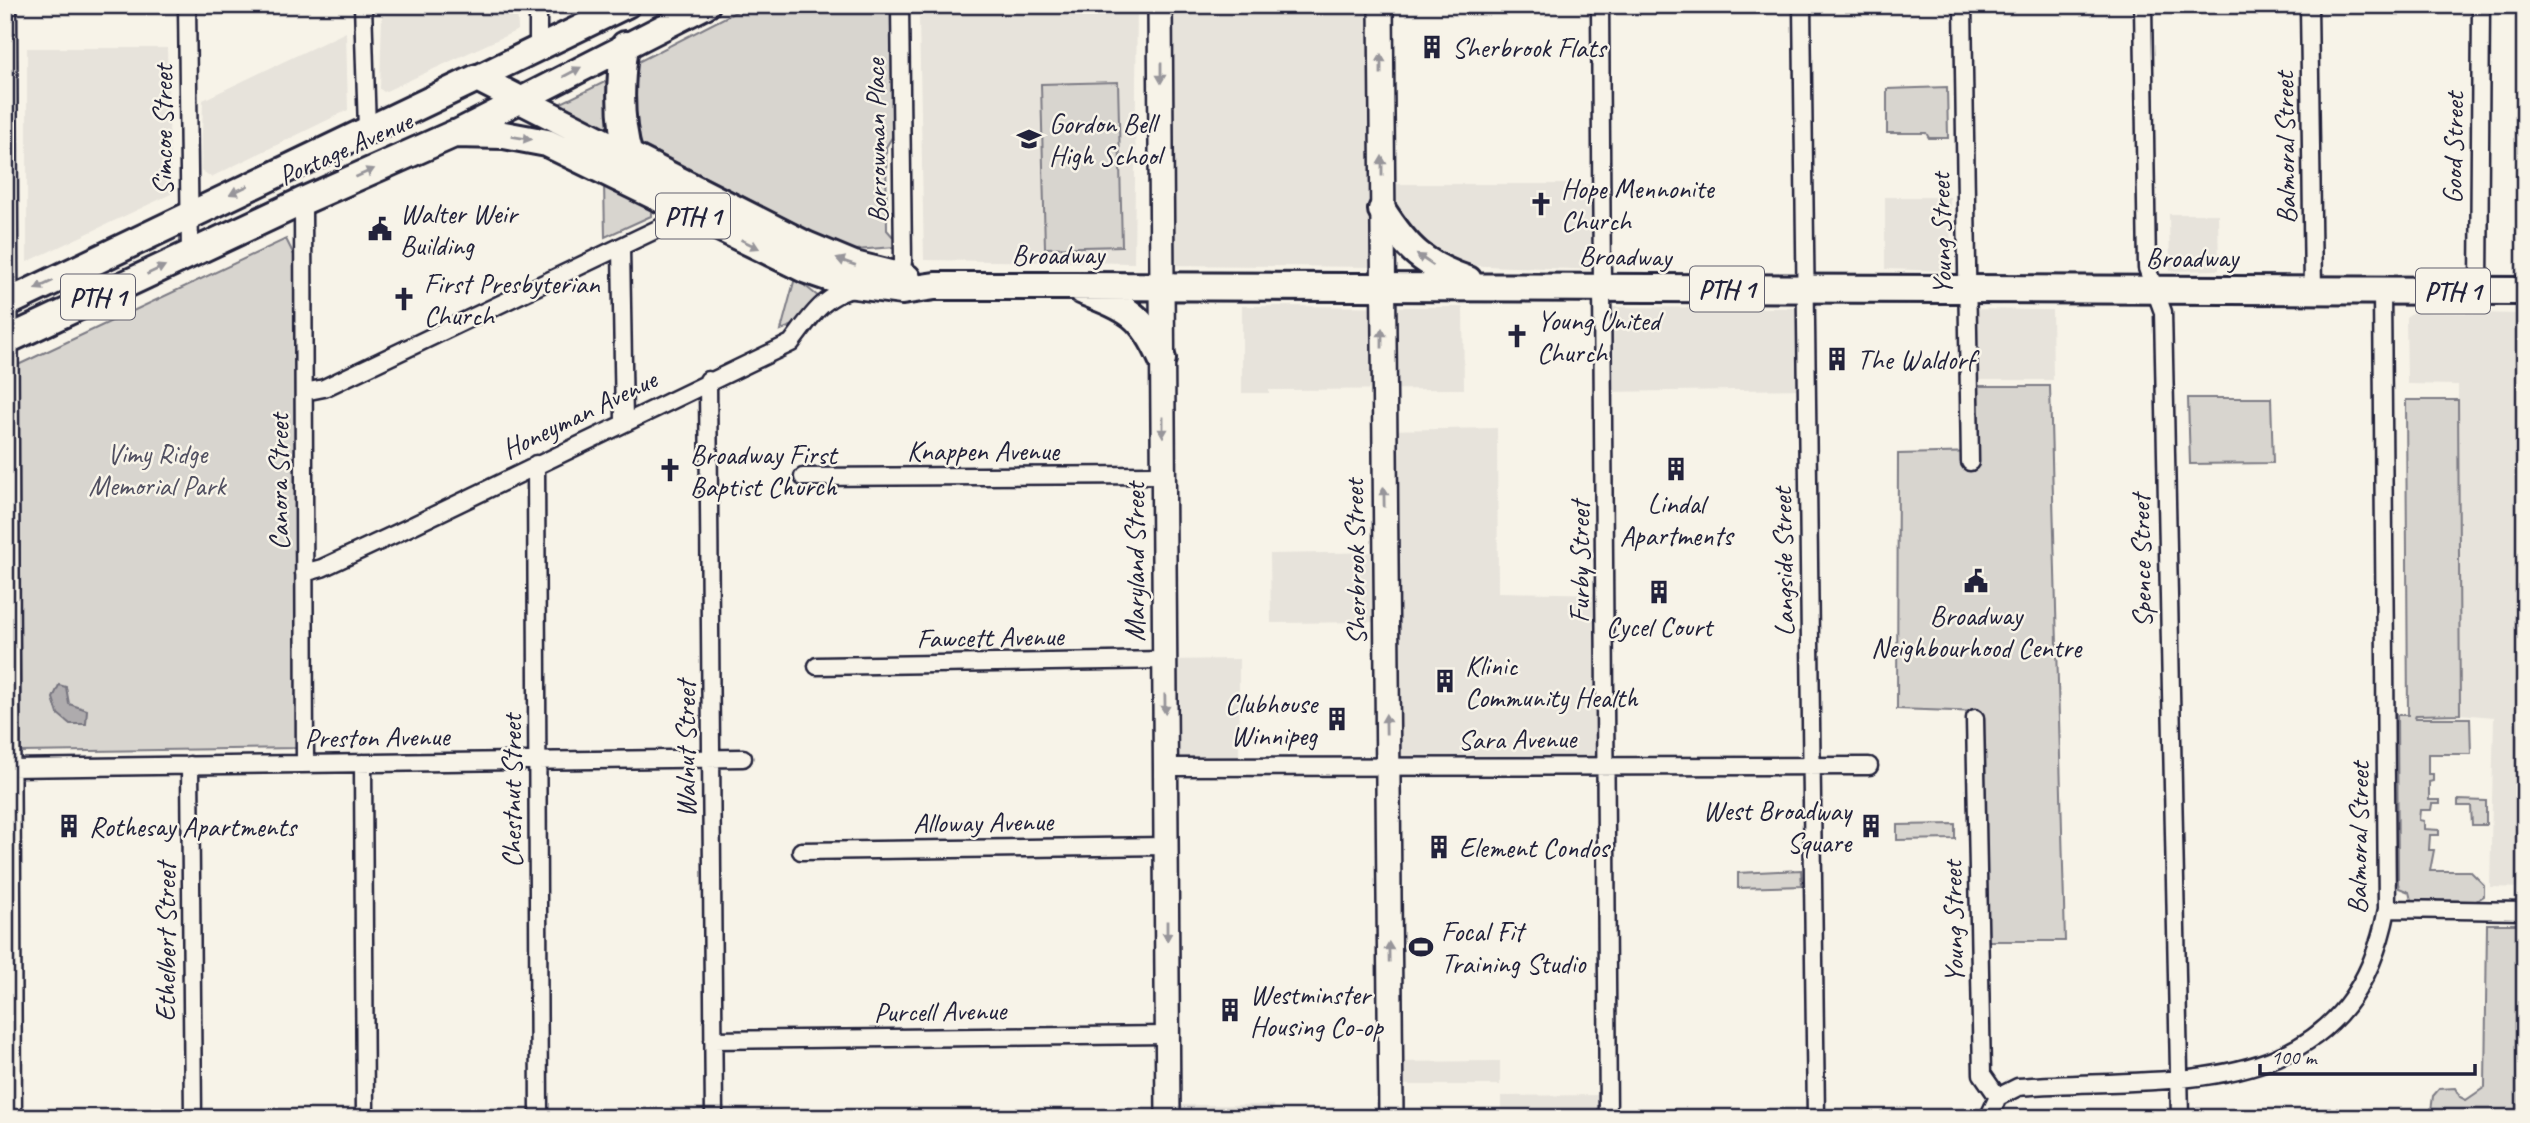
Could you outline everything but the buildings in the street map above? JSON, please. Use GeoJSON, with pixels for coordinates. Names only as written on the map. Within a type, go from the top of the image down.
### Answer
{"type":"FeatureCollection","features":[{"type":"Feature","properties":{"kind":"highway"},"geometry":{"type":"LineString","coordinates":[[625,45],[622,79],[624,139],[629,156]]}},
{"type":"Feature","properties":{"kind":"highway","name":"Portage Avenue"},"geometry":{"type":"LineString","coordinates":[[7,303],[477,78]]}},
{"type":"Feature","properties":{"kind":"highway","name":"Broadway"},"geometry":{"type":"LineString","coordinates":[[477,78],[821,252],[854,265],[935,286]]}},
{"type":"Feature","properties":{"kind":"highway","name":"Portage Avenue"},"geometry":{"type":"LineString","coordinates":[[7,340],[303,201],[454,134]]}},
{"type":"Feature","properties":{"kind":"highway","name":"Broadway"},"geometry":{"type":"LineString","coordinates":[[454,134],[504,135],[547,143],[807,270],[863,287],[902,291],[935,286],[1486,286],[2525,291]]}},
{"type":"Feature","properties":{"kind":"highway"},"geometry":{"type":"LineString","coordinates":[[1382,210],[1400,237],[1419,257],[1442,271],[1486,286]]}},
{"type":"Feature","properties":{"kind":"highway"},"geometry":{"type":"LineString","coordinates":[[1068,286],[1116,304],[1137,317],[1149,331],[1162,359]]}},
{"type":"Feature","properties":{"kind":"main road","name":"Portage Avenue"},"geometry":{"type":"LineString","coordinates":[[477,78],[627,5]]}},
{"type":"Feature","properties":{"kind":"main road","name":"Portage Avenue"},"geometry":{"type":"LineString","coordinates":[[454,134],[707,5]]}},
{"type":"Feature","properties":{"kind":"main road","name":"Maryland Street"},"geometry":{"type":"LineString","coordinates":[[1160,5],[1168,1118]]}},
{"type":"Feature","properties":{"kind":"main road","name":"Sherbrook Street"},"geometry":{"type":"LineString","coordinates":[[1381,5],[1391,1118]]}},
{"type":"Feature","properties":{"kind":"street"},"geometry":{"type":"LineString","coordinates":[[8,5],[7,340],[11,768],[8,837],[13,1118]]}},
{"type":"Feature","properties":{"kind":"street","name":"Simcoe Street"},"geometry":{"type":"LineString","coordinates":[[187,5],[190,254]]}},
{"type":"Feature","properties":{"kind":"street"},"geometry":{"type":"LineString","coordinates":[[363,5],[367,129]]}},
{"type":"Feature","properties":{"kind":"street"},"geometry":{"type":"LineString","coordinates":[[538,5],[538,48]]}},
{"type":"Feature","properties":{"kind":"street","name":"Borrowman Place"},"geometry":{"type":"LineString","coordinates":[[900,5],[904,261],[901,276]]}},
{"type":"Feature","properties":{"kind":"street","name":"Furby Street"},"geometry":{"type":"LineString","coordinates":[[1600,5],[1608,1118]]}},
{"type":"Feature","properties":{"kind":"street","name":"Langside Street"},"geometry":{"type":"LineString","coordinates":[[1802,5],[1816,1118]]}},
{"type":"Feature","properties":{"kind":"street","name":"Young Street"},"geometry":{"type":"LineString","coordinates":[[1963,5],[1970,462]]}},
{"type":"Feature","properties":{"kind":"street","name":"Spence Street"},"geometry":{"type":"LineString","coordinates":[[2143,5],[2147,268],[2163,312],[2180,1118]]}},
{"type":"Feature","properties":{"kind":"street","name":"Balmoral Street"},"geometry":{"type":"LineString","coordinates":[[2309,5],[2313,289]]}},
{"type":"Feature","properties":{"kind":"street","name":"Good Street"},"geometry":{"type":"LineString","coordinates":[[2479,291],[2481,5]]}},
{"type":"Feature","properties":{"kind":"street","name":"Canora Street"},"geometry":{"type":"LineString","coordinates":[[303,201],[305,764]]}},
{"type":"Feature","properties":{"kind":"street"},"geometry":{"type":"LineString","coordinates":[[304,392],[324,388],[689,214]]}},
{"type":"Feature","properties":{"kind":"street"},"geometry":{"type":"LineString","coordinates":[[621,248],[624,421]]}},
{"type":"Feature","properties":{"kind":"street","name":"Honeyman Avenue"},"geometry":{"type":"LineString","coordinates":[[304,573],[334,562],[708,380],[791,343],[824,301],[835,293],[863,287]]}},
{"type":"Feature","properties":{"kind":"street","name":"Balmoral Street"},"geometry":{"type":"LineString","coordinates":[[1998,1097],[2018,1087],[2180,1080],[2223,1075],[2262,1065],[2293,1049],[2328,1024],[2350,1001],[2369,968],[2382,934],[2387,909],[2382,291]]}},
{"type":"Feature","properties":{"kind":"street","name":"Walnut Street"},"geometry":{"type":"LineString","coordinates":[[708,380],[714,1118]]}},
{"type":"Feature","properties":{"kind":"street","name":"Chestnut Street"},"geometry":{"type":"LineString","coordinates":[[536,464],[539,1118]]}},
{"type":"Feature","properties":{"kind":"street","name":"Knappen Avenue"},"geometry":{"type":"LineString","coordinates":[[803,477],[1163,475]]}},
{"type":"Feature","properties":{"kind":"street","name":"Fawcett Avenue"},"geometry":{"type":"LineString","coordinates":[[817,666],[1164,660]]}},
{"type":"Feature","properties":{"kind":"street","name":"Young Street"},"geometry":{"type":"LineString","coordinates":[[1975,718],[1982,1074],[1998,1097]]}},
{"type":"Feature","properties":{"kind":"street","name":"Preston Avenue"},"geometry":{"type":"LineString","coordinates":[[11,768],[743,758]]}},
{"type":"Feature","properties":{"kind":"street"},"geometry":{"type":"LineString","coordinates":[[363,763],[365,1118]]}},
{"type":"Feature","properties":{"kind":"street","name":"Ethelbert Street"},"geometry":{"type":"LineString","coordinates":[[190,765],[193,1118]]}},
{"type":"Feature","properties":{"kind":"street","name":"Sara Avenue"},"geometry":{"type":"LineString","coordinates":[[1166,766],[1869,766]]}},
{"type":"Feature","properties":{"kind":"street","name":"Alloway Avenue"},"geometry":{"type":"LineString","coordinates":[[801,851],[1166,846]]}},
{"type":"Feature","properties":{"kind":"street"},"geometry":{"type":"LineString","coordinates":[[2387,909],[2525,911]]}},
{"type":"Feature","properties":{"kind":"street","name":"Purcell Avenue"},"geometry":{"type":"LineString","coordinates":[[713,1040],[1168,1035]]}},
{"type":"Feature","properties":{"kind":"street"},"geometry":{"type":"LineString","coordinates":[[1988,1118],[1998,1097]]}},
{"type":"Feature","properties":{"kind":"shaded area"},"geometry":{"type":"Polygon","coordinates":[[[400,5],[517,5],[518,30],[384,92],[380,89],[382,15],[400,5]]]}},
{"type":"Feature","properties":{"kind":"shaded area","name":"Gordon Bell High School"},"geometry":{"type":"Polygon","coordinates":[[[947,5],[1137,5],[1134,263],[924,260],[919,18],[947,5]]]}},
{"type":"Feature","properties":{"kind":"shaded area"},"geometry":{"type":"Polygon","coordinates":[[[1160,5],[1381,5],[1382,184],[1603,184],[1603,270],[1457,265],[1445,260],[1406,231],[1382,267],[1162,265],[1160,5]]]}},
{"type":"Feature","properties":{"kind":"shaded area"},"geometry":{"type":"Polygon","coordinates":[[[346,32],[348,110],[211,177],[201,170],[203,100],[346,32]]]}},
{"type":"Feature","properties":{"kind":"shaded area"},"geometry":{"type":"Polygon","coordinates":[[[27,48],[167,48],[171,194],[27,262],[27,48]]]}},
{"type":"Feature","properties":{"kind":"shaded area"},"geometry":{"type":"Polygon","coordinates":[[[1885,197],[1950,197],[1951,271],[1885,269],[1885,197]]]}},
{"type":"Feature","properties":{"kind":"shaded area"},"geometry":{"type":"Polygon","coordinates":[[[2169,214],[2218,214],[2219,270],[2170,271],[2169,214]]]}},
{"type":"Feature","properties":{"kind":"shaded area"},"geometry":{"type":"Polygon","coordinates":[[[1242,306],[1463,307],[1464,389],[1269,390],[1269,393],[1242,393],[1242,306]]]}},
{"type":"Feature","properties":{"kind":"shaded area"},"geometry":{"type":"Polygon","coordinates":[[[1604,307],[1804,308],[1807,389],[1605,392],[1604,307]]]}},
{"type":"Feature","properties":{"kind":"shaded area"},"geometry":{"type":"Polygon","coordinates":[[[1968,309],[2052,310],[2053,380],[1969,380],[1968,309]]]}},
{"type":"Feature","properties":{"kind":"shaded area"},"geometry":{"type":"Polygon","coordinates":[[[2413,312],[2525,314],[2525,888],[2490,887],[2494,717],[2460,714],[2458,385],[2407,384],[2406,317],[2413,312]]]}},
{"type":"Feature","properties":{"kind":"shaded area"},"geometry":{"type":"Polygon","coordinates":[[[1497,428],[1498,592],[1606,594],[1606,764],[1387,766],[1385,622],[1271,623],[1270,554],[1384,552],[1383,430],[1497,428]]]}},
{"type":"Feature","properties":{"kind":"shaded area"},"geometry":{"type":"Polygon","coordinates":[[[1239,659],[1239,766],[1166,767],[1164,660],[1239,659]]]}},
{"type":"Feature","properties":{"kind":"shaded area"},"geometry":{"type":"Polygon","coordinates":[[[59,685],[66,687],[69,704],[87,710],[86,724],[70,724],[58,714],[53,698],[59,685]]]}},
{"type":"Feature","properties":{"kind":"shaded area"},"geometry":{"type":"Polygon","coordinates":[[[1500,1061],[1500,1085],[1391,1085],[1390,1062],[1500,1061]]]}},
{"type":"Feature","properties":{"kind":"shaded area"},"geometry":{"type":"Polygon","coordinates":[[[1608,1095],[1608,1118],[1501,1118],[1501,1096],[1608,1095]]]}},
{"type":"Feature","properties":{"kind":"shaded area"},"geometry":{"type":"Polygon","coordinates":[[[1168,1105],[1274,1105],[1274,1118],[1168,1118],[1168,1105]]]}},
{"type":"Feature","properties":{"kind":"green space"},"geometry":{"type":"Polygon","coordinates":[[[749,5],[896,5],[894,134],[886,147],[887,230],[894,238],[895,247],[855,250],[826,239],[631,139],[630,66],[749,5]]]}},
{"type":"Feature","properties":{"kind":"green space"},"geometry":{"type":"Polygon","coordinates":[[[611,79],[619,136],[559,104],[611,79]]]}},
{"type":"Feature","properties":{"kind":"green space"},"geometry":{"type":"Polygon","coordinates":[[[1118,82],[1122,246],[1045,248],[1041,84],[1118,82]]]}},
{"type":"Feature","properties":{"kind":"green space"},"geometry":{"type":"Polygon","coordinates":[[[1947,87],[1948,138],[1929,138],[1926,133],[1887,133],[1887,89],[1947,87]]]}},
{"type":"Feature","properties":{"kind":"green space"},"geometry":{"type":"Polygon","coordinates":[[[604,183],[651,207],[651,216],[605,237],[604,183]]]}},
{"type":"Feature","properties":{"kind":"green space","name":"Vimy Ridge Memorial Park"},"geometry":{"type":"Polygon","coordinates":[[[286,239],[294,255],[296,748],[21,752],[18,365],[286,239]]]}},
{"type":"Feature","properties":{"kind":"green space"},"geometry":{"type":"Polygon","coordinates":[[[795,278],[824,301],[801,322],[781,330],[795,278]]]}},
{"type":"Feature","properties":{"kind":"green space","name":"Broadway Neighbourhood Centre"},"geometry":{"type":"Polygon","coordinates":[[[1978,386],[2050,386],[2065,941],[1983,941],[1982,712],[1897,709],[1898,454],[1979,452],[1978,386]]]}},
{"type":"Feature","properties":{"kind":"green space"},"geometry":{"type":"Polygon","coordinates":[[[2188,398],[2271,398],[2273,463],[2190,464],[2188,398]]]}},
{"type":"Feature","properties":{"kind":"green space"},"geometry":{"type":"Polygon","coordinates":[[[2406,400],[2458,400],[2460,714],[2416,715],[2415,718],[2470,718],[2471,754],[2428,754],[2428,774],[2433,774],[2433,781],[2429,782],[2429,800],[2440,800],[2440,804],[2432,804],[2431,810],[2420,810],[2419,820],[2424,821],[2424,829],[2439,830],[2439,835],[2430,835],[2429,850],[2434,850],[2430,871],[2470,871],[2484,885],[2484,896],[2476,901],[2411,900],[2409,892],[2399,888],[2398,883],[2397,715],[2408,715],[2406,400]]]}},
{"type":"Feature","properties":{"kind":"green space"},"geometry":{"type":"Polygon","coordinates":[[[2458,800],[2486,801],[2486,825],[2472,825],[2471,806],[2458,806],[2458,800]]]}},
{"type":"Feature","properties":{"kind":"green space"},"geometry":{"type":"Polygon","coordinates":[[[1955,824],[1955,839],[1897,840],[1897,825],[1955,824]]]}},
{"type":"Feature","properties":{"kind":"green space"},"geometry":{"type":"Polygon","coordinates":[[[1801,870],[1802,886],[1738,888],[1738,873],[1801,870]]]}},
{"type":"Feature","properties":{"kind":"green space"},"geometry":{"type":"Polygon","coordinates":[[[2487,924],[2525,924],[2525,1118],[2416,1118],[2431,1111],[2433,1096],[2439,1089],[2455,1088],[2460,1097],[2466,1100],[2485,1087],[2487,924]]]}},
{"type":"Feature","properties":{"kind":"place","name":"Sherbrook Flats"},"geometry":{"type":"Point","coordinates":[1432,47]}},
{"type":"Feature","properties":{"kind":"place","name":"Gordon Bell High School"},"geometry":{"type":"Point","coordinates":[1029,139]}},
{"type":"Feature","properties":{"kind":"place","name":"Hope Mennonite Church"},"geometry":{"type":"Point","coordinates":[1541,204]}},
{"type":"Feature","properties":{"kind":"place","name":"Walter Weir Building"},"geometry":{"type":"Point","coordinates":[380,229]}},
{"type":"Feature","properties":{"kind":"place","name":"First Presbyterian Church"},"geometry":{"type":"Point","coordinates":[404,299]}},
{"type":"Feature","properties":{"kind":"place","name":"Young United Church"},"geometry":{"type":"Point","coordinates":[1517,336]}},
{"type":"Feature","properties":{"kind":"place","name":"The Waldorf"},"geometry":{"type":"Point","coordinates":[1837,359]}},
{"type":"Feature","properties":{"kind":"place","name":"Lindal Apartments"},"geometry":{"type":"Point","coordinates":[1676,469]}},
{"type":"Feature","properties":{"kind":"place","name":"Broadway First Baptist Church"},"geometry":{"type":"Point","coordinates":[670,470]}},
{"type":"Feature","properties":{"kind":"place","name":"Broadway Neighbourhood Centre"},"geometry":{"type":"Point","coordinates":[1976,581]}},
{"type":"Feature","properties":{"kind":"place","name":"Cycel Court"},"geometry":{"type":"Point","coordinates":[1659,592]}},
{"type":"Feature","properties":{"kind":"place","name":"Klinic Community Health"},"geometry":{"type":"Point","coordinates":[1445,681]}},
{"type":"Feature","properties":{"kind":"place","name":"Clubhouse Winnipeg"},"geometry":{"type":"Point","coordinates":[1337,719]}},
{"type":"Feature","properties":{"kind":"place","name":"Rothesay Apartments"},"geometry":{"type":"Point","coordinates":[69,826]}},
{"type":"Feature","properties":{"kind":"place","name":"West Broadway Square"},"geometry":{"type":"Point","coordinates":[1871,826]}},
{"type":"Feature","properties":{"kind":"place","name":"Element Condos"},"geometry":{"type":"Point","coordinates":[1439,847]}},
{"type":"Feature","properties":{"kind":"place","name":"Focal Fit Training Studio"},"geometry":{"type":"Point","coordinates":[1421,947]}},
{"type":"Feature","properties":{"kind":"place","name":"Westminster Housing Co-op"},"geometry":{"type":"Point","coordinates":[1230,1010]}}]}
